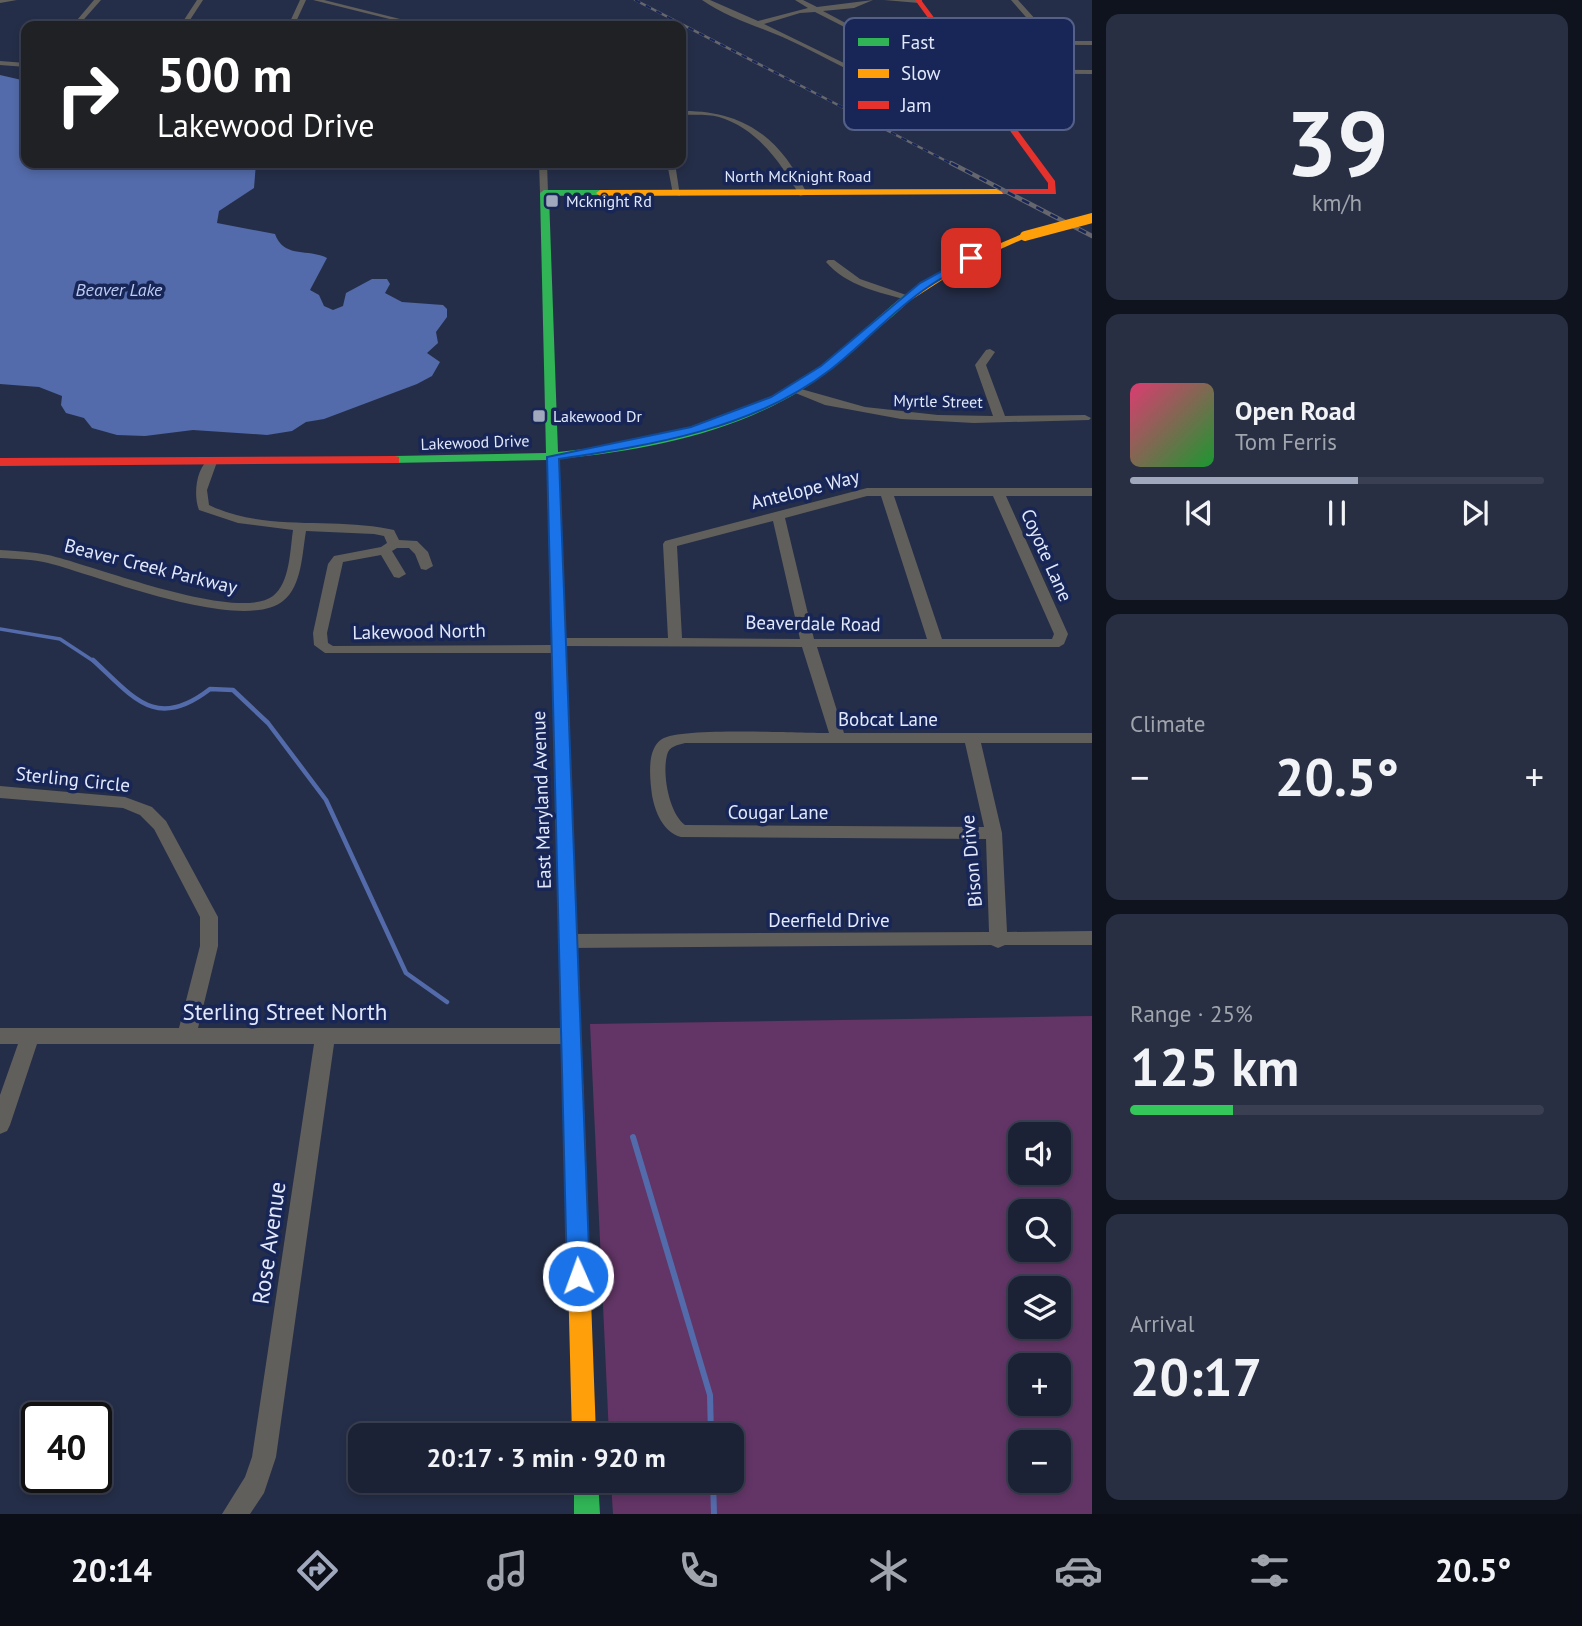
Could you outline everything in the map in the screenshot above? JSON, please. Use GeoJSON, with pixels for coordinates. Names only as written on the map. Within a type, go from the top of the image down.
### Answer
{"type":"FeatureCollection","features":[{"type":"Feature","properties":{"kind":"street"},"geometry":{"type":"LineString","coordinates":[[0,1],[14,0]]}},
{"type":"Feature","properties":{"kind":"street"},"geometry":{"type":"LineString","coordinates":[[79,21],[98,0]]}},
{"type":"Feature","properties":{"kind":"street"},"geometry":{"type":"LineString","coordinates":[[186,21],[200,0]]}},
{"type":"Feature","properties":{"kind":"street"},"geometry":{"type":"LineString","coordinates":[[293,21],[303,0]]}},
{"type":"Feature","properties":{"kind":"street"},"geometry":{"type":"LineString","coordinates":[[316,0],[393,21]]}},
{"type":"Feature","properties":{"kind":"street"},"geometry":{"type":"LineString","coordinates":[[705,0],[844,66]]}},
{"type":"Feature","properties":{"kind":"street"},"geometry":{"type":"LineString","coordinates":[[797,0],[844,22]]}},
{"type":"Feature","properties":{"kind":"street"},"geometry":{"type":"LineString","coordinates":[[757,23],[817,8],[853,6],[870,0]]}},
{"type":"Feature","properties":{"kind":"street"},"geometry":{"type":"LineString","coordinates":[[887,0],[919,0],[932,18]]}},
{"type":"Feature","properties":{"kind":"street"},"geometry":{"type":"LineString","coordinates":[[1014,0],[1030,18]]}},
{"type":"Feature","properties":{"kind":"street"},"geometry":{"type":"LineString","coordinates":[[1074,43],[1092,43]]}},
{"type":"Feature","properties":{"kind":"street"},"geometry":{"type":"LineString","coordinates":[[0,58],[21,59]]}},
{"type":"Feature","properties":{"kind":"street"},"geometry":{"type":"LineString","coordinates":[[0,63],[21,65]]}},
{"type":"Feature","properties":{"kind":"street"},"geometry":{"type":"LineString","coordinates":[[1074,72],[1092,72]]}},
{"type":"Feature","properties":{"kind":"street"},"geometry":{"type":"LineString","coordinates":[[686,113],[720,115],[747,130],[785,162],[803,194]]}},
{"type":"Feature","properties":{"kind":"street","name":"North McKnight Road"},"geometry":{"type":"LineString","coordinates":[[544,193],[1053,192],[1052,183],[1012,130]]}},
{"type":"Feature","properties":{"kind":"street","name":"East Maryland Avenue"},"geometry":{"type":"LineString","coordinates":[[542,168],[584,1423]]}},
{"type":"Feature","properties":{"kind":"street"},"geometry":{"type":"LineString","coordinates":[[672,168],[677,194]]}},
{"type":"Feature","properties":{"kind":"street","name":"Lakewood Drive"},"geometry":{"type":"LineString","coordinates":[[0,462],[471,461],[553,457],[624,446],[695,430],[794,390],[832,362],[907,297],[958,264],[1025,236],[1092,218]]}},
{"type":"Feature","properties":{"kind":"street"},"geometry":{"type":"LineString","coordinates":[[831,262],[849,279],[907,297]]}},
{"type":"Feature","properties":{"kind":"street"},"geometry":{"type":"LineString","coordinates":[[990,352],[981,365],[1000,418]]}},
{"type":"Feature","properties":{"kind":"street","name":"Myrtle Street"},"geometry":{"type":"LineString","coordinates":[[794,390],[847,409],[887,416],[1085,418]]}},
{"type":"Feature","properties":{"kind":"street"},"geometry":{"type":"LineString","coordinates":[[551,412],[560,431],[571,439],[585,443],[624,446]]}},
{"type":"Feature","properties":{"kind":"street"},"geometry":{"type":"LineString","coordinates":[[211,462],[201,490],[203,507],[230,518],[300,527],[389,533],[389,547],[399,575]]}},
{"type":"Feature","properties":{"kind":"street","name":"Antelope Way"},"geometry":{"type":"LineString","coordinates":[[675,641],[670,544],[867,492],[1092,492]]}},
{"type":"Feature","properties":{"kind":"street"},"geometry":{"type":"LineString","coordinates":[[887,492],[936,644]]}},
{"type":"Feature","properties":{"kind":"street","name":"Coyote Lane"},"geometry":{"type":"LineString","coordinates":[[998,492],[1061,634]]}},
{"type":"Feature","properties":{"kind":"street"},"geometry":{"type":"LineString","coordinates":[[778,515],[808,643],[838,738]]}},
{"type":"Feature","properties":{"kind":"street","name":"Beaver Creek Parkway"},"geometry":{"type":"LineString","coordinates":[[0,554],[44,558],[215,606],[254,607],[275,601],[287,588],[300,527]]}},
{"type":"Feature","properties":{"kind":"street"},"geometry":{"type":"LineString","coordinates":[[389,547],[412,544],[421,552],[426,566]]}},
{"type":"Feature","properties":{"kind":"street","name":"Lakewood North"},"geometry":{"type":"LineString","coordinates":[[389,547],[339,559],[335,564],[320,633],[321,645],[340,652],[557,645]]}},
{"type":"Feature","properties":{"kind":"street","name":"Beaverdale Road"},"geometry":{"type":"LineString","coordinates":[[557,645],[675,641],[1046,645],[1059,641],[1061,634]]}},
{"type":"Feature","properties":{"kind":"street","name":"Bobcat Lane"},"geometry":{"type":"LineString","coordinates":[[685,738],[1092,738]]}},
{"type":"Feature","properties":{"kind":"street","name":"Cougar Lane"},"geometry":{"type":"LineString","coordinates":[[685,738],[667,743],[659,756],[664,813],[672,826],[681,831],[994,833]]}},
{"type":"Feature","properties":{"kind":"street","name":"Bison Drive"},"geometry":{"type":"LineString","coordinates":[[972,738],[994,833],[998,941]]}},
{"type":"Feature","properties":{"kind":"street","name":"Sterling Circle"},"geometry":{"type":"LineString","coordinates":[[0,792],[125,803],[146,811],[160,825],[209,917],[209,946],[187,1036]]}},
{"type":"Feature","properties":{"kind":"street","name":"Deerfield Drive"},"geometry":{"type":"LineString","coordinates":[[567,941],[1092,939]]}},
{"type":"Feature","properties":{"kind":"street","name":"Sterling Street North"},"geometry":{"type":"LineString","coordinates":[[0,1036],[570,1036]]}},
{"type":"Feature","properties":{"kind":"street"},"geometry":{"type":"LineString","coordinates":[[0,1125],[30,1036]]}},
{"type":"Feature","properties":{"kind":"street","name":"Rose Avenue"},"geometry":{"type":"LineString","coordinates":[[235,1514],[255,1484],[264,1457],[325,1036]]}},
{"type":"Feature","properties":{"kind":"street"},"geometry":{"type":"LineString","coordinates":[[586,1493],[587,1514]]}},
{"type":"Feature","properties":{"kind":"shaded area"},"geometry":{"type":"Polygon","coordinates":[[[1092,1016],[1092,1514],[613,1514],[612,1493],[744,1493],[744,1423],[608,1423],[590,1024],[1092,1016]]]}},
{"type":"Feature","properties":{"kind":"water","name":"Beaver Lake"},"geometry":{"type":"Polygon","coordinates":[[[0,75],[21,80],[21,168],[256,168],[254,188],[219,211],[217,223],[275,234],[279,242],[290,250],[327,258],[310,290],[319,295],[324,306],[333,310],[343,306],[346,293],[372,279],[387,279],[390,284],[385,293],[402,302],[443,305],[447,309],[447,317],[436,332],[438,343],[427,353],[440,362],[432,376],[324,419],[306,422],[292,431],[267,435],[193,430],[145,436],[117,435],[92,428],[84,418],[66,413],[61,405],[62,396],[39,387],[0,384],[0,75]]]}},
{"type":"Feature","properties":{"kind":"waterway"},"geometry":{"type":"LineString","coordinates":[[0,629],[60,639],[95,662]]}},
{"type":"Feature","properties":{"kind":"waterway"},"geometry":{"type":"LineString","coordinates":[[93,660],[134,697],[147,704],[160,708],[175,708],[210,689],[233,690],[268,723],[326,800],[406,973],[447,1002]]}},
{"type":"Feature","properties":{"kind":"waterway"},"geometry":{"type":"LineString","coordinates":[[633,1137],[710,1395],[711,1423]]}},
{"type":"Feature","properties":{"kind":"waterway"},"geometry":{"type":"LineString","coordinates":[[713,1493],[714,1514]]}},
{"type":"Feature","properties":{"kind":"railway"},"geometry":{"type":"LineString","coordinates":[[635,0],[676,21]]}},
{"type":"Feature","properties":{"kind":"railway"},"geometry":{"type":"LineString","coordinates":[[686,26],[844,108]]}},
{"type":"Feature","properties":{"kind":"railway"},"geometry":{"type":"LineString","coordinates":[[886,130],[954,165]]}},
{"type":"Feature","properties":{"kind":"railway"},"geometry":{"type":"LineString","coordinates":[[951,163],[1092,236]]}},
{"type":"Feature","properties":{"kind":"traffic: fast"},"geometry":{"type":"LineString","coordinates":[[553,472],[544,193],[600,193]]}},
{"type":"Feature","properties":{"kind":"traffic: fast"},"geometry":{"type":"LineString","coordinates":[[395,460],[497,459],[601,451],[652,443],[701,430],[749,412],[795,389],[839,357],[907,298]]}},
{"type":"Feature","properties":{"kind":"traffic: fast"},"geometry":{"type":"LineString","coordinates":[[586,1493],[587,1514]]}},
{"type":"Feature","properties":{"kind":"traffic: slow"},"geometry":{"type":"LineString","coordinates":[[600,193],[1006,192]]}},
{"type":"Feature","properties":{"kind":"traffic: slow"},"geometry":{"type":"LineString","coordinates":[[1025,236],[1092,218]]}},
{"type":"Feature","properties":{"kind":"traffic: slow"},"geometry":{"type":"LineString","coordinates":[[907,298],[964,262],[1025,236]]}},
{"type":"Feature","properties":{"kind":"traffic: slow"},"geometry":{"type":"LineString","coordinates":[[553,472],[565,849]]}},
{"type":"Feature","properties":{"kind":"traffic: slow"},"geometry":{"type":"LineString","coordinates":[[573,1082],[584,1423]]}},
{"type":"Feature","properties":{"kind":"traffic: jam"},"geometry":{"type":"LineString","coordinates":[[918,0],[931,18]]}},
{"type":"Feature","properties":{"kind":"traffic: jam"},"geometry":{"type":"LineString","coordinates":[[1006,192],[1053,192],[1052,183],[1013,130]]}},
{"type":"Feature","properties":{"kind":"traffic: jam"},"geometry":{"type":"LineString","coordinates":[[0,462],[395,460]]}},
{"type":"Feature","properties":{"kind":"traffic: jam"},"geometry":{"type":"LineString","coordinates":[[565,849],[573,1082]]}},
{"type":"Feature","properties":{"kind":"place","name":"Mcknight Rd"},"geometry":{"type":"Point","coordinates":[552,201]}},
{"type":"Feature","properties":{"kind":"place","name":"Lakewood Dr"},"geometry":{"type":"Point","coordinates":[539,416]}},
{"type":"Feature","properties":{"kind":"route"},"geometry":{"type":"LineString","coordinates":[[578,1276],[553,457],[624,446],[695,430],[775,400],[825,369],[923,285],[971,258]]}}]}
